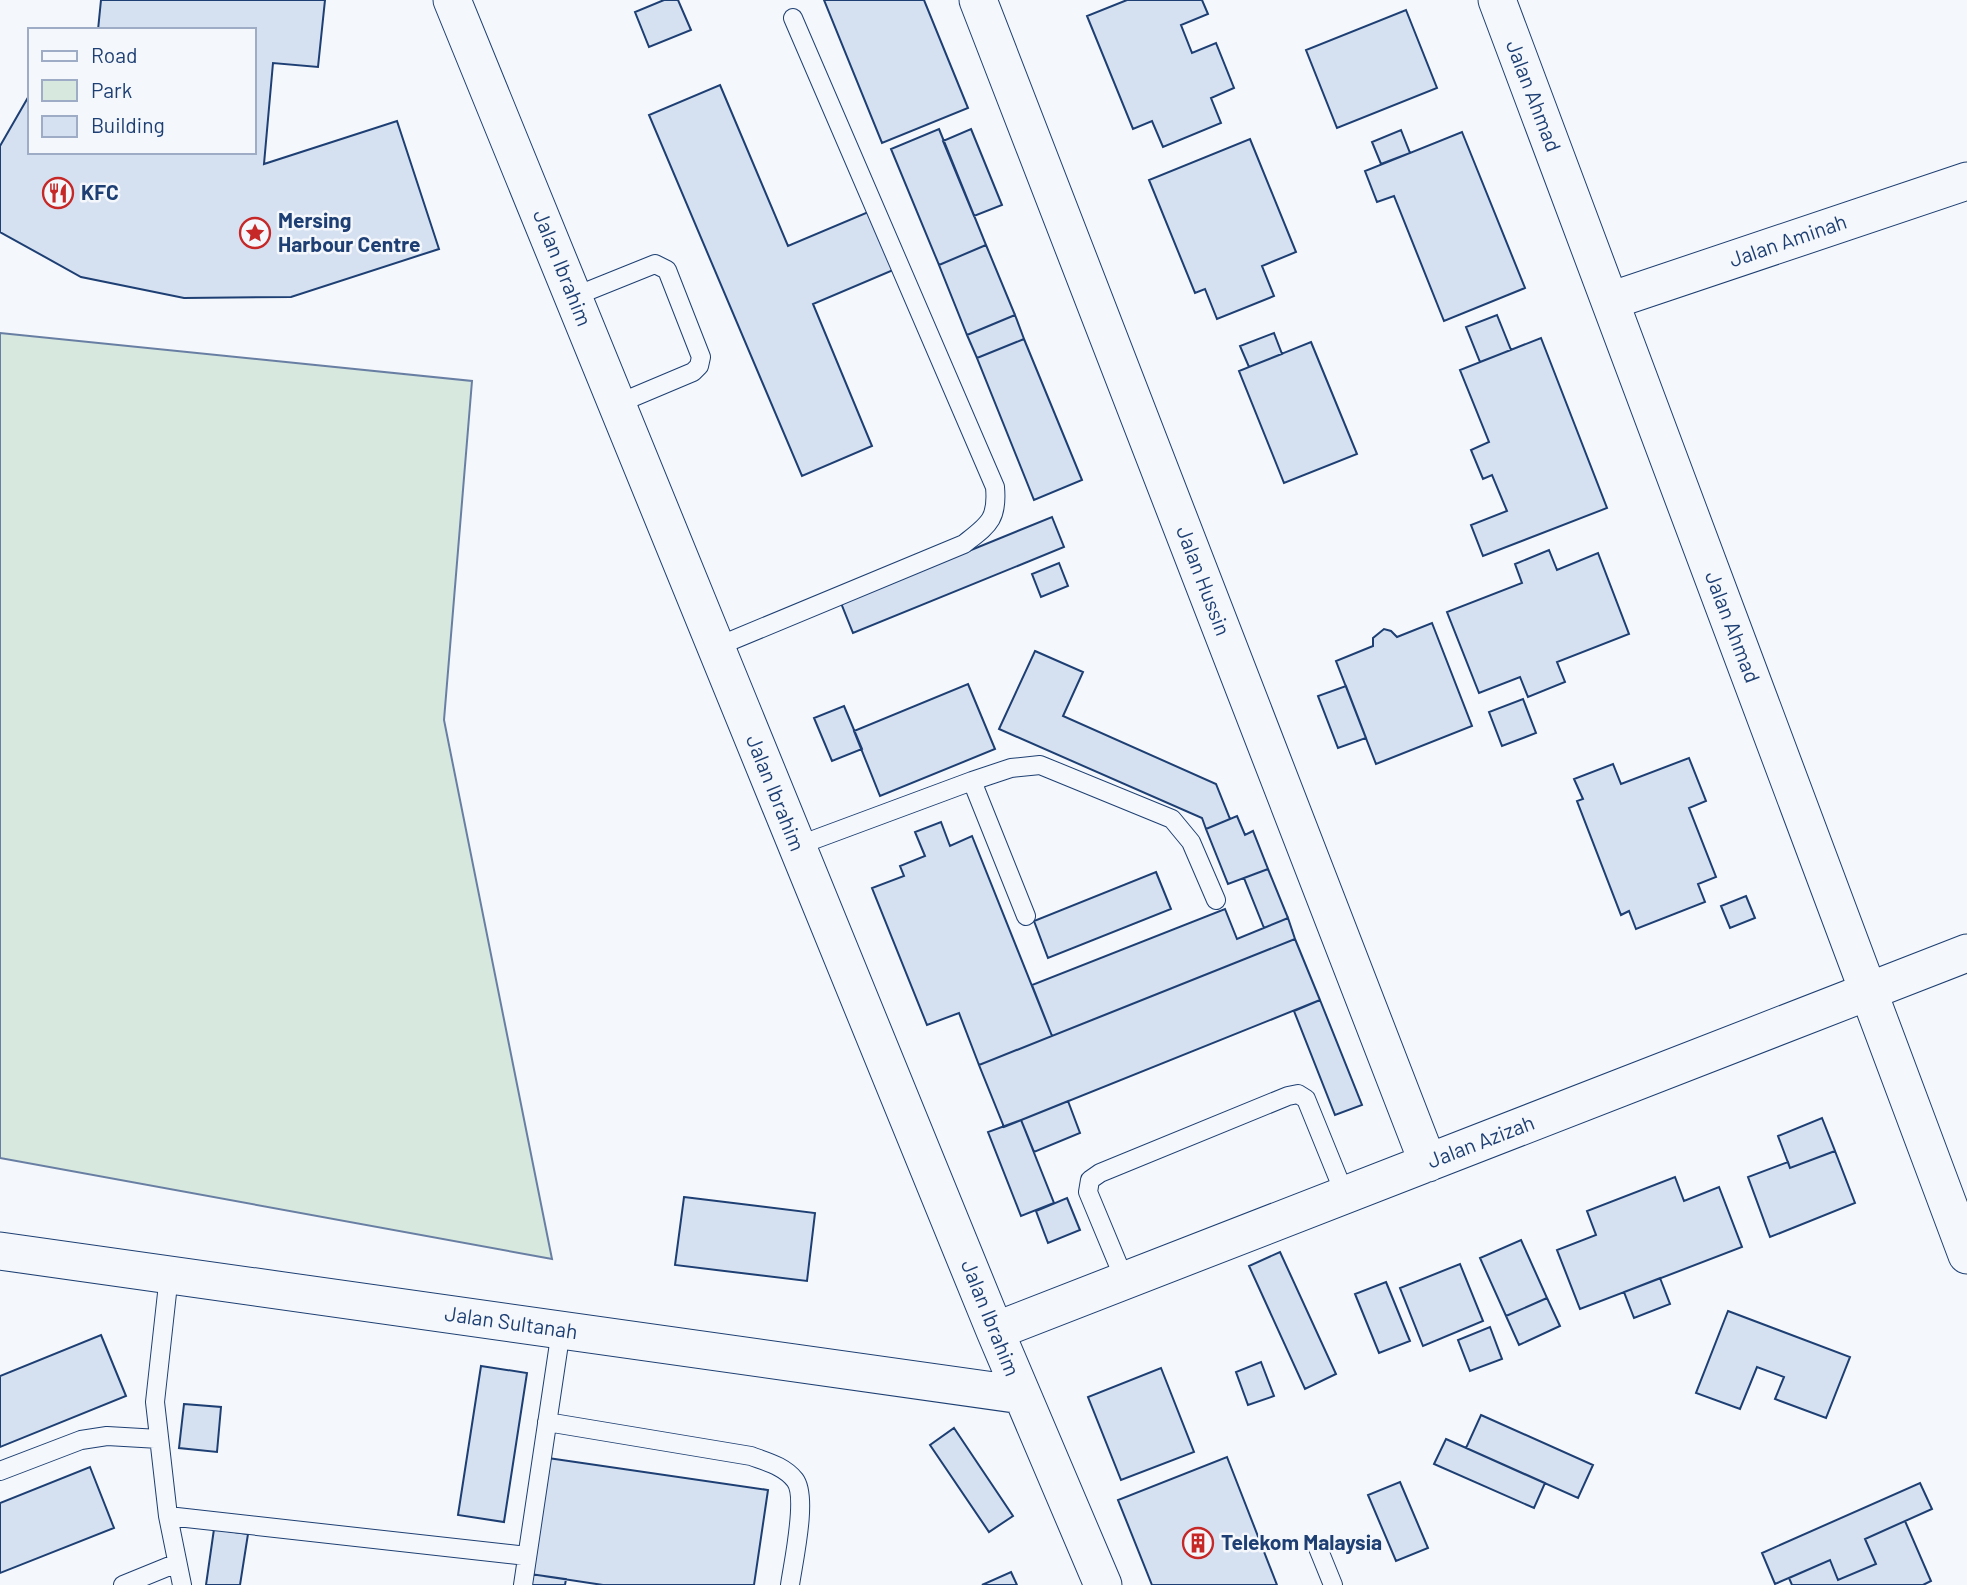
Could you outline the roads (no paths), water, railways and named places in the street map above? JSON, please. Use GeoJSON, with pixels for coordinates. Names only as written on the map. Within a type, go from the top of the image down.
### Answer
{"type":"FeatureCollection","features":[{"type":"Feature","properties":{"kind":"street","name":"Jalan Ibrahim"},"geometry":{"type":"LineString","coordinates":[[452,0],[995,1331],[1103,1585]]}},
{"type":"Feature","properties":{"kind":"street","name":"Jalan Hussin"},"geometry":{"type":"LineString","coordinates":[[978,0],[1427,1163]]}},
{"type":"Feature","properties":{"kind":"street","name":"Jalan Ahmad"},"geometry":{"type":"LineString","coordinates":[[1497,0],[1967,1255]]}},
{"type":"Feature","properties":{"kind":"street","name":"Jalan Aminah"},"geometry":{"type":"LineString","coordinates":[[1610,301],[1967,181]]}},
{"type":"Feature","properties":{"kind":"street","name":"Jalan Azizah"},"geometry":{"type":"LineString","coordinates":[[995,1331],[1967,953]]}},
{"type":"Feature","properties":{"kind":"street","name":"Jalan Sultanah"},"geometry":{"type":"LineString","coordinates":[[0,1251],[1022,1395]]}},
{"type":"Feature","properties":{"kind":"lane"},"geometry":{"type":"LineString","coordinates":[[716,647],[964,544],[986,527],[997,509],[995,487],[793,18]]}},
{"type":"Feature","properties":{"kind":"lane"},"geometry":{"type":"LineString","coordinates":[[573,297],[654,264],[667,270],[701,357],[699,366],[693,372],[617,404]]}},
{"type":"Feature","properties":{"kind":"lane"},"geometry":{"type":"LineString","coordinates":[[797,846],[972,781],[1011,768],[1040,765],[1172,819],[1191,842],[1216,900]]}},
{"type":"Feature","properties":{"kind":"lane"},"geometry":{"type":"LineString","coordinates":[[972,781],[1026,916]]}},
{"type":"Feature","properties":{"kind":"lane"},"geometry":{"type":"LineString","coordinates":[[1125,1281],[1088,1192],[1090,1180],[1100,1172],[1287,1096],[1298,1094],[1306,1099],[1345,1195]]}},
{"type":"Feature","properties":{"kind":"lane"},"geometry":{"type":"LineString","coordinates":[[169,1275],[155,1402],[169,1516],[183,1585]]}},
{"type":"Feature","properties":{"kind":"lane"},"geometry":{"type":"LineString","coordinates":[[523,1585],[561,1330]]}},
{"type":"Feature","properties":{"kind":"lane"},"geometry":{"type":"LineString","coordinates":[[547,1422],[751,1456],[778,1465],[797,1482],[800,1504],[790,1585]]}},
{"type":"Feature","properties":{"kind":"lane"},"geometry":{"type":"LineString","coordinates":[[0,1471],[81,1440],[107,1436],[159,1439]]}},
{"type":"Feature","properties":{"kind":"lane"},"geometry":{"type":"LineString","coordinates":[[169,1516],[527,1556]]}},
{"type":"Feature","properties":{"kind":"lane"},"geometry":{"type":"LineString","coordinates":[[1318,1548],[1333,1585]]}},
{"type":"Feature","properties":{"kind":"lane"},"geometry":{"type":"LineString","coordinates":[[124,1585],[177,1563]]}},
{"type":"Feature","properties":{"kind":"place","name":"KFC"},"geometry":{"type":"Point","coordinates":[58,193]}},
{"type":"Feature","properties":{"kind":"place","name":"Mersing Harbour Centre"},"geometry":{"type":"Point","coordinates":[255,233]}},
{"type":"Feature","properties":{"kind":"place","name":"Telekom Malaysia"},"geometry":{"type":"Point","coordinates":[1198,1543]}}]}
